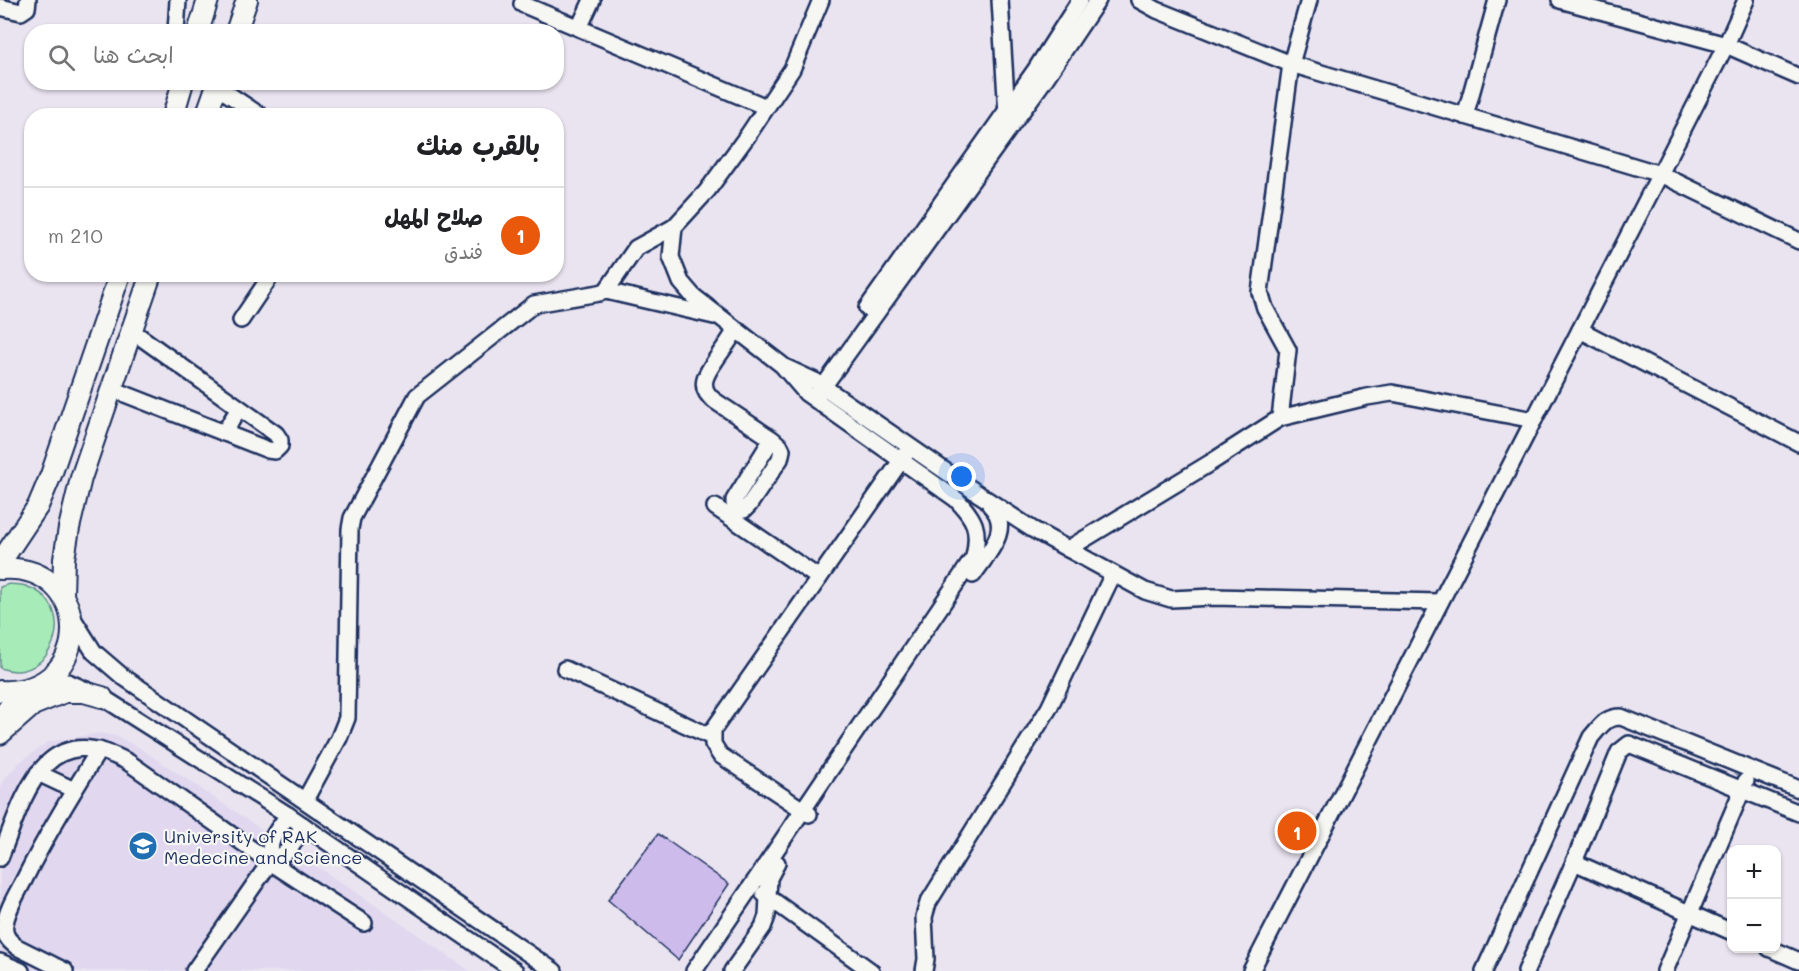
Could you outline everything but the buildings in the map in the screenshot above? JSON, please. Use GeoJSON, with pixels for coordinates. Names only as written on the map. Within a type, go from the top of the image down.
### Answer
{"type":"FeatureCollection","features":[{"type":"Feature","properties":{"kind":"main road"},"geometry":{"type":"LineString","coordinates":[[200,24],[207,0]]}},
{"type":"Feature","properties":{"kind":"main road"},"geometry":{"type":"LineString","coordinates":[[239,24],[247,0]]}},
{"type":"Feature","properties":{"kind":"main road"},"geometry":{"type":"LineString","coordinates":[[175,108],[181,90]]}},
{"type":"Feature","properties":{"kind":"main road"},"geometry":{"type":"LineString","coordinates":[[209,108],[215,90]]}},
{"type":"Feature","properties":{"kind":"main road"},"geometry":{"type":"LineString","coordinates":[[0,563],[38,506],[117,282]]}},
{"type":"Feature","properties":{"kind":"main road"},"geometry":{"type":"LineString","coordinates":[[63,596],[64,559],[81,478],[149,282]]}},
{"type":"Feature","properties":{"kind":"main road"},"geometry":{"type":"LineString","coordinates":[[0,569],[15,568],[34,572],[50,581],[63,596],[72,617],[72,637],[67,656],[56,673],[31,688],[0,720]]}},
{"type":"Feature","properties":{"kind":"main road"},"geometry":{"type":"LineString","coordinates":[[0,691],[31,688]]}},
{"type":"Feature","properties":{"kind":"main road"},"geometry":{"type":"LineString","coordinates":[[0,734],[33,705],[65,692],[84,692],[102,697]]}},
{"type":"Feature","properties":{"kind":"street"},"geometry":{"type":"LineString","coordinates":[[0,7],[21,12],[27,8],[28,0]]}},
{"type":"Feature","properties":{"kind":"street"},"geometry":{"type":"LineString","coordinates":[[579,28],[592,0]]}},
{"type":"Feature","properties":{"kind":"street"},"geometry":{"type":"LineString","coordinates":[[606,291],[636,248],[674,226],[707,190],[748,135],[792,69],[821,0]]}},
{"type":"Feature","properties":{"kind":"street"},"geometry":{"type":"LineString","coordinates":[[1000,0],[1006,111],[1010,126]]}},
{"type":"Feature","properties":{"kind":"street"},"geometry":{"type":"LineString","coordinates":[[815,390],[1036,69],[1080,0]]}},
{"type":"Feature","properties":{"kind":"street"},"geometry":{"type":"LineString","coordinates":[[815,390],[1045,79],[1098,0]]}},
{"type":"Feature","properties":{"kind":"street"},"geometry":{"type":"LineString","coordinates":[[1139,0],[1157,10],[1291,64],[1660,174],[1799,241]]}},
{"type":"Feature","properties":{"kind":"street"},"geometry":{"type":"LineString","coordinates":[[1280,418],[1288,350],[1265,309],[1260,292],[1291,64],[1309,0]]}},
{"type":"Feature","properties":{"kind":"street"},"geometry":{"type":"LineString","coordinates":[[1465,116],[1497,0]]}},
{"type":"Feature","properties":{"kind":"street"},"geometry":{"type":"LineString","coordinates":[[1560,0],[1726,45],[1799,77]]}},
{"type":"Feature","properties":{"kind":"street"},"geometry":{"type":"LineString","coordinates":[[1251,971],[1726,45],[1746,0]]}},
{"type":"Feature","properties":{"kind":"street"},"geometry":{"type":"LineString","coordinates":[[174,4],[175,24]]}},
{"type":"Feature","properties":{"kind":"street"},"geometry":{"type":"LineString","coordinates":[[522,4],[766,107]]}},
{"type":"Feature","properties":{"kind":"street"},"geometry":{"type":"LineString","coordinates":[[169,108],[170,90]]}},
{"type":"Feature","properties":{"kind":"street"},"geometry":{"type":"LineString","coordinates":[[225,90],[250,108]]}},
{"type":"Feature","properties":{"kind":"street"},"geometry":{"type":"LineString","coordinates":[[674,226],[671,257],[681,282],[693,296],[720,318],[815,390],[906,453],[980,495],[1032,529],[1145,591],[1170,599],[1213,597],[1440,602]]}},
{"type":"Feature","properties":{"kind":"street"},"geometry":{"type":"LineString","coordinates":[[241,320],[267,282]]}},
{"type":"Feature","properties":{"kind":"street"},"geometry":{"type":"LineString","coordinates":[[305,800],[339,738],[347,718],[352,519],[417,396],[534,304],[606,291],[720,318]]}},
{"type":"Feature","properties":{"kind":"street"},"geometry":{"type":"LineString","coordinates":[[736,330],[705,377],[705,391],[715,401],[772,439]]}},
{"type":"Feature","properties":{"kind":"street"},"geometry":{"type":"LineString","coordinates":[[1580,330],[1799,443]]}},
{"type":"Feature","properties":{"kind":"street"},"geometry":{"type":"LineString","coordinates":[[112,389],[271,451],[275,451],[280,446],[279,436],[132,331]]}},
{"type":"Feature","properties":{"kind":"street"},"geometry":{"type":"LineString","coordinates":[[1068,549],[1280,418],[1367,396],[1392,393],[1534,420]]}},
{"type":"Feature","properties":{"kind":"street"},"geometry":{"type":"LineString","coordinates":[[224,433],[239,408]]}},
{"type":"Feature","properties":{"kind":"street"},"geometry":{"type":"LineString","coordinates":[[806,812],[720,755],[713,744],[712,737],[716,724],[906,453]]}},
{"type":"Feature","properties":{"kind":"street"},"geometry":{"type":"LineString","coordinates":[[732,971],[763,927],[769,904],[767,896],[769,878],[806,812],[974,556],[977,542],[976,531],[970,513],[906,453]]}},
{"type":"Feature","properties":{"kind":"street"},"geometry":{"type":"LineString","coordinates":[[694,971],[752,885],[806,812],[998,538],[1000,524],[998,513],[980,495]]}},
{"type":"Feature","properties":{"kind":"street"},"geometry":{"type":"LineString","coordinates":[[715,507],[819,578]]}},
{"type":"Feature","properties":{"kind":"street"},"geometry":{"type":"LineString","coordinates":[[998,538],[1013,531],[1032,529]]}},
{"type":"Feature","properties":{"kind":"street"},"geometry":{"type":"LineString","coordinates":[[924,971],[926,959],[924,917],[928,903],[1049,708],[1113,574]]}},
{"type":"Feature","properties":{"kind":"street"},"geometry":{"type":"LineString","coordinates":[[72,617],[94,651],[123,676],[554,971]]}},
{"type":"Feature","properties":{"kind":"street"},"geometry":{"type":"LineString","coordinates":[[565,669],[712,737]]}},
{"type":"Feature","properties":{"kind":"street"},"geometry":{"type":"LineString","coordinates":[[31,688],[68,682],[102,697],[288,815],[515,971]]}},
{"type":"Feature","properties":{"kind":"street"},"geometry":{"type":"LineString","coordinates":[[1484,971],[1591,737],[1611,717],[1621,717],[1799,789]]}},
{"type":"Feature","properties":{"kind":"street"},"geometry":{"type":"LineString","coordinates":[[1526,971],[1619,752],[1629,744],[1799,813]]}},
{"type":"Feature","properties":{"kind":"street"},"geometry":{"type":"LineString","coordinates":[[0,858],[26,794],[38,773],[48,762],[61,754],[74,749],[88,748],[128,762],[364,924]]}},
{"type":"Feature","properties":{"kind":"street"},"geometry":{"type":"LineString","coordinates":[[65,971],[10,942],[4,926],[32,864],[99,750]]}},
{"type":"Feature","properties":{"kind":"street"},"geometry":{"type":"LineString","coordinates":[[1665,971],[1751,770]]}},
{"type":"Feature","properties":{"kind":"street"},"geometry":{"type":"LineString","coordinates":[[38,773],[74,790]]}},
{"type":"Feature","properties":{"kind":"street"},"geometry":{"type":"LineString","coordinates":[[272,860],[270,842],[288,815]]}},
{"type":"Feature","properties":{"kind":"street"},"geometry":{"type":"LineString","coordinates":[[194,971],[272,860],[288,851],[303,825]]}},
{"type":"Feature","properties":{"kind":"street"},"geometry":{"type":"LineString","coordinates":[[1574,862],[1727,930]]}},
{"type":"Feature","properties":{"kind":"street"},"geometry":{"type":"LineString","coordinates":[[752,885],[871,971]]}},
{"type":"Feature","properties":{"kind":"street"},"geometry":{"type":"LineString","coordinates":[[489,953],[498,971]]}},
{"type":"Feature","properties":{"kind":"street"},"geometry":{"type":"LineString","coordinates":[[1781,953],[1799,961]]}},
{"type":"Feature","properties":{"kind":"street"},"geometry":{"type":"LineString","coordinates":[[0,962],[21,971]]}},
{"type":"Feature","properties":{"kind":"shaded area","name":"University of RAK Medecine and Science"},"geometry":{"type":"Polygon","coordinates":[[[98,733],[116,736],[140,748],[470,971],[0,971],[0,790],[5,778],[20,762],[48,742],[98,733]]]}},
{"type":"Feature","properties":{"kind":"green space"},"geometry":{"type":"Polygon","coordinates":[[[9,584],[26,586],[44,597],[53,610],[56,626],[53,642],[46,656],[34,666],[18,671],[0,668],[0,587],[9,584]]]}},
{"type":"Feature","properties":{"kind":"place","name":"صلاح المهل"},"geometry":{"type":"Point","coordinates":[1297,831]}},
{"type":"Feature","properties":{"kind":"place","name":"University of RAK Medecine and Science"},"geometry":{"type":"Point","coordinates":[143,846]}}]}
